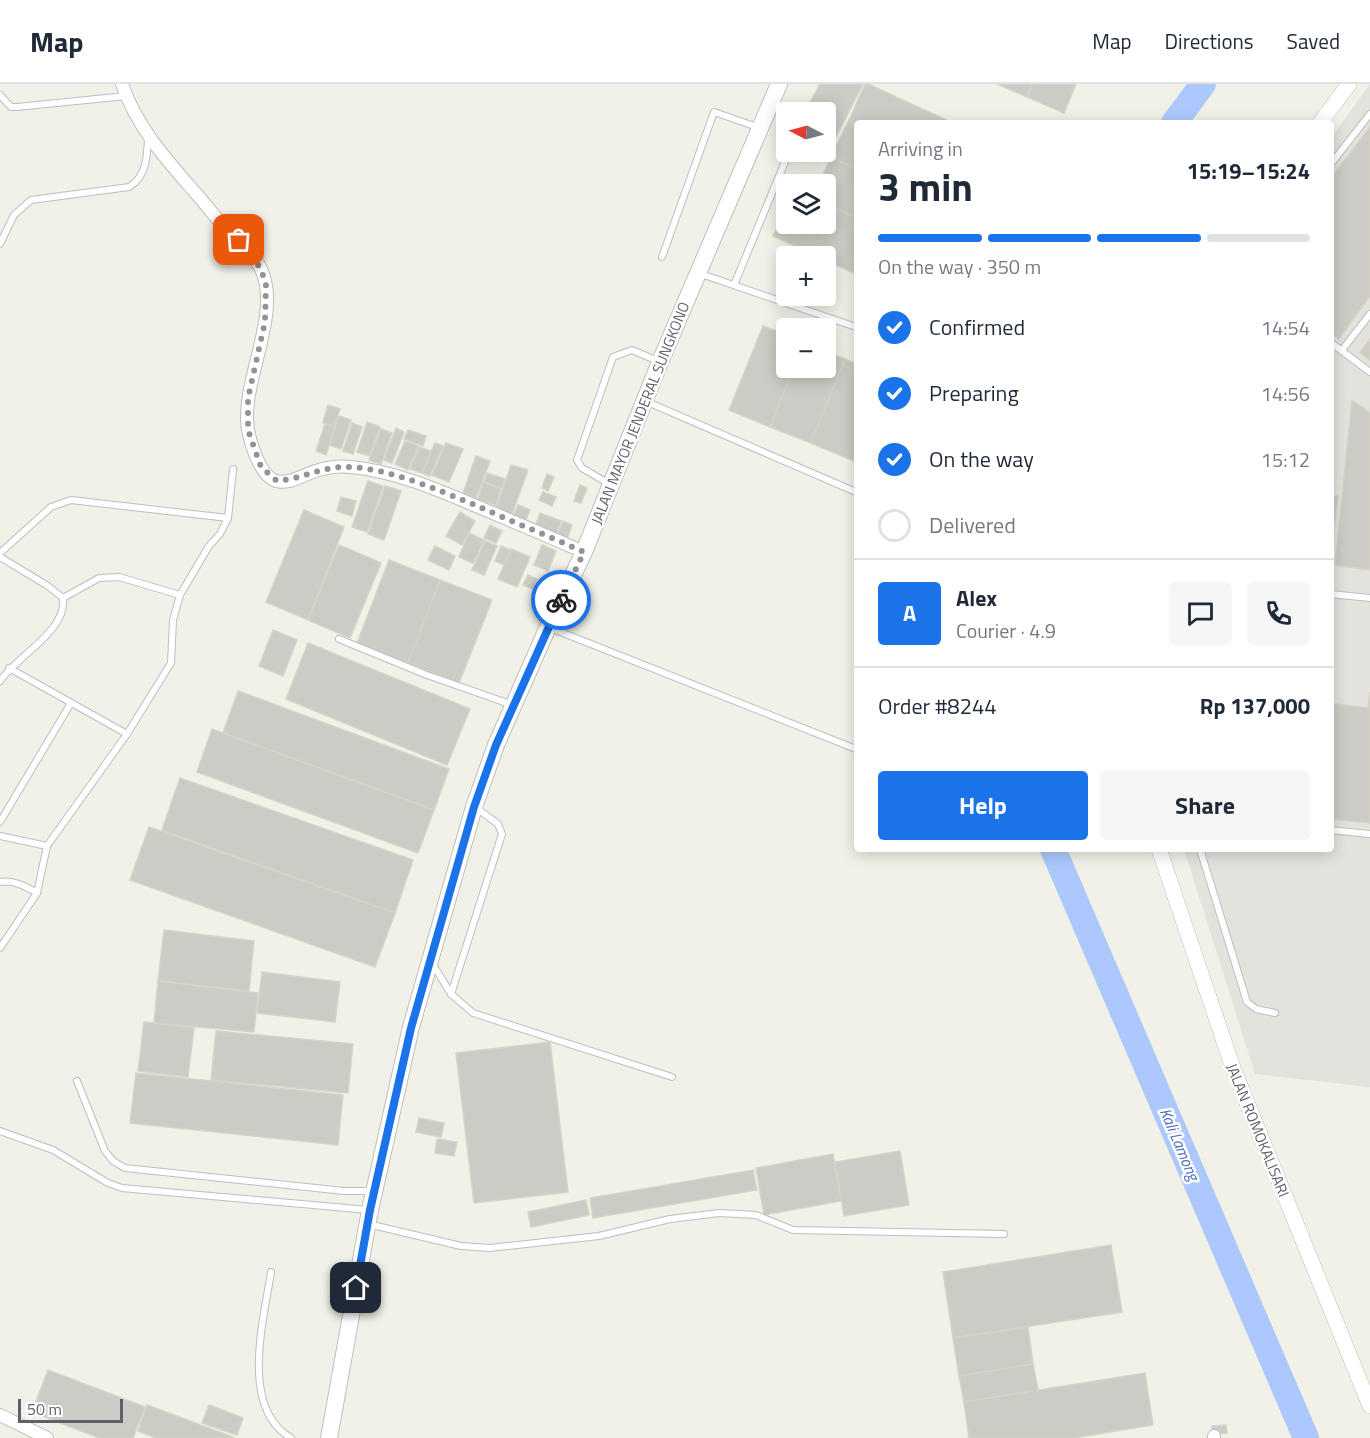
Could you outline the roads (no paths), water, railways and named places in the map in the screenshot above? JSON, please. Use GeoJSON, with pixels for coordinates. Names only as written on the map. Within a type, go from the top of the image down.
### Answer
{"type":"FeatureCollection","features":[{"type":"Feature","properties":{"kind":"main road","name":"JALAN MAYOR JENDERAL SUNGKONO"},"geometry":{"type":"LineString","coordinates":[[329,1438],[368,1217],[411,1028],[474,807],[496,745],[584,552],[660,362],[779,84]]}},
{"type":"Feature","properties":{"kind":"street"},"geometry":{"type":"LineString","coordinates":[[1322,120],[1349,84]]}},
{"type":"Feature","properties":{"kind":"street"},"geometry":{"type":"LineString","coordinates":[[124,90],[160,152],[225,228],[252,252],[266,282],[265,322],[248,398],[247,416],[248,430],[261,467],[268,476],[277,481],[293,480],[320,470],[351,467],[388,474],[433,488],[584,552]]}},
{"type":"Feature","properties":{"kind":"street","name":"JALAN ROMOKALISARI"},"geometry":{"type":"LineString","coordinates":[[1160,852],[1233,1068],[1368,1400]]}},
{"type":"Feature","properties":{"kind":"street"},"geometry":{"type":"LineString","coordinates":[[0,1415],[47,1438]]}},
{"type":"Feature","properties":{"kind":"lane"},"geometry":{"type":"LineString","coordinates":[[0,95],[11,107],[17,107],[124,90]]}},
{"type":"Feature","properties":{"kind":"lane"},"geometry":{"type":"LineString","coordinates":[[663,257],[714,112],[760,129]]}},
{"type":"Feature","properties":{"kind":"lane"},"geometry":{"type":"LineString","coordinates":[[1334,160],[1370,114]]}},
{"type":"Feature","properties":{"kind":"lane"},"geometry":{"type":"LineString","coordinates":[[0,244],[14,216],[31,200],[129,188],[137,182],[147,161],[149,136]]}},
{"type":"Feature","properties":{"kind":"lane"},"geometry":{"type":"LineString","coordinates":[[734,285],[785,162]]}},
{"type":"Feature","properties":{"kind":"lane"},"geometry":{"type":"LineString","coordinates":[[698,273],[854,326]]}},
{"type":"Feature","properties":{"kind":"lane"},"geometry":{"type":"LineString","coordinates":[[1342,350],[1370,314]]}},
{"type":"Feature","properties":{"kind":"lane"},"geometry":{"type":"LineString","coordinates":[[1334,345],[1370,372]]}},
{"type":"Feature","properties":{"kind":"lane"},"geometry":{"type":"LineString","coordinates":[[611,485],[582,468],[577,460],[613,357],[632,350],[660,362]]}},
{"type":"Feature","properties":{"kind":"lane"},"geometry":{"type":"LineString","coordinates":[[645,401],[854,491]]}},
{"type":"Feature","properties":{"kind":"lane"},"geometry":{"type":"LineString","coordinates":[[0,948],[37,893],[48,846],[127,734],[171,663],[173,620],[180,595],[228,518],[233,469]]}},
{"type":"Feature","properties":{"kind":"lane"},"geometry":{"type":"LineString","coordinates":[[0,681],[9,668],[57,625],[64,609],[63,598],[0,555],[51,507],[70,500],[228,518]]}},
{"type":"Feature","properties":{"kind":"lane"},"geometry":{"type":"LineString","coordinates":[[63,598],[99,578],[119,577],[180,595]]}},
{"type":"Feature","properties":{"kind":"lane"},"geometry":{"type":"LineString","coordinates":[[1334,594],[1370,598]]}},
{"type":"Feature","properties":{"kind":"lane"},"geometry":{"type":"LineString","coordinates":[[548,627],[854,748]]}},
{"type":"Feature","properties":{"kind":"lane"},"geometry":{"type":"LineString","coordinates":[[339,639],[428,675],[513,705]]}},
{"type":"Feature","properties":{"kind":"lane"},"geometry":{"type":"LineString","coordinates":[[9,668],[127,734]]}},
{"type":"Feature","properties":{"kind":"lane"},"geometry":{"type":"LineString","coordinates":[[0,822],[72,704]]}},
{"type":"Feature","properties":{"kind":"lane"},"geometry":{"type":"LineString","coordinates":[[451,994],[502,834],[498,824],[474,807]]}},
{"type":"Feature","properties":{"kind":"lane"},"geometry":{"type":"LineString","coordinates":[[1334,830],[1370,834]]}},
{"type":"Feature","properties":{"kind":"lane"},"geometry":{"type":"LineString","coordinates":[[0,836],[48,846]]}},
{"type":"Feature","properties":{"kind":"lane"},"geometry":{"type":"LineString","coordinates":[[1201,852],[1247,1002],[1256,1009],[1275,1013]]}},
{"type":"Feature","properties":{"kind":"lane"},"geometry":{"type":"LineString","coordinates":[[0,882],[18,883],[37,893]]}},
{"type":"Feature","properties":{"kind":"lane"},"geometry":{"type":"LineString","coordinates":[[430,960],[451,994],[473,1013],[672,1077]]}},
{"type":"Feature","properties":{"kind":"lane"},"geometry":{"type":"LineString","coordinates":[[77,1081],[105,1151],[113,1161],[125,1168],[344,1191],[374,1191]]}},
{"type":"Feature","properties":{"kind":"lane"},"geometry":{"type":"LineString","coordinates":[[0,1131],[53,1150],[108,1183],[122,1188],[368,1217],[461,1246],[490,1248],[599,1236],[670,1219],[719,1213],[756,1215],[793,1230],[1004,1234]]}},
{"type":"Feature","properties":{"kind":"lane"},"geometry":{"type":"LineString","coordinates":[[271,1272],[259,1353],[260,1388],[270,1418],[291,1438]]}},
{"type":"Feature","properties":{"kind":"waterway","name":"Kali Lamong"},"geometry":{"type":"LineString","coordinates":[[1176,120],[1203,84]]}},
{"type":"Feature","properties":{"kind":"waterway","name":"Kali Lamong"},"geometry":{"type":"LineString","coordinates":[[1054,852],[1306,1438]]}}]}
